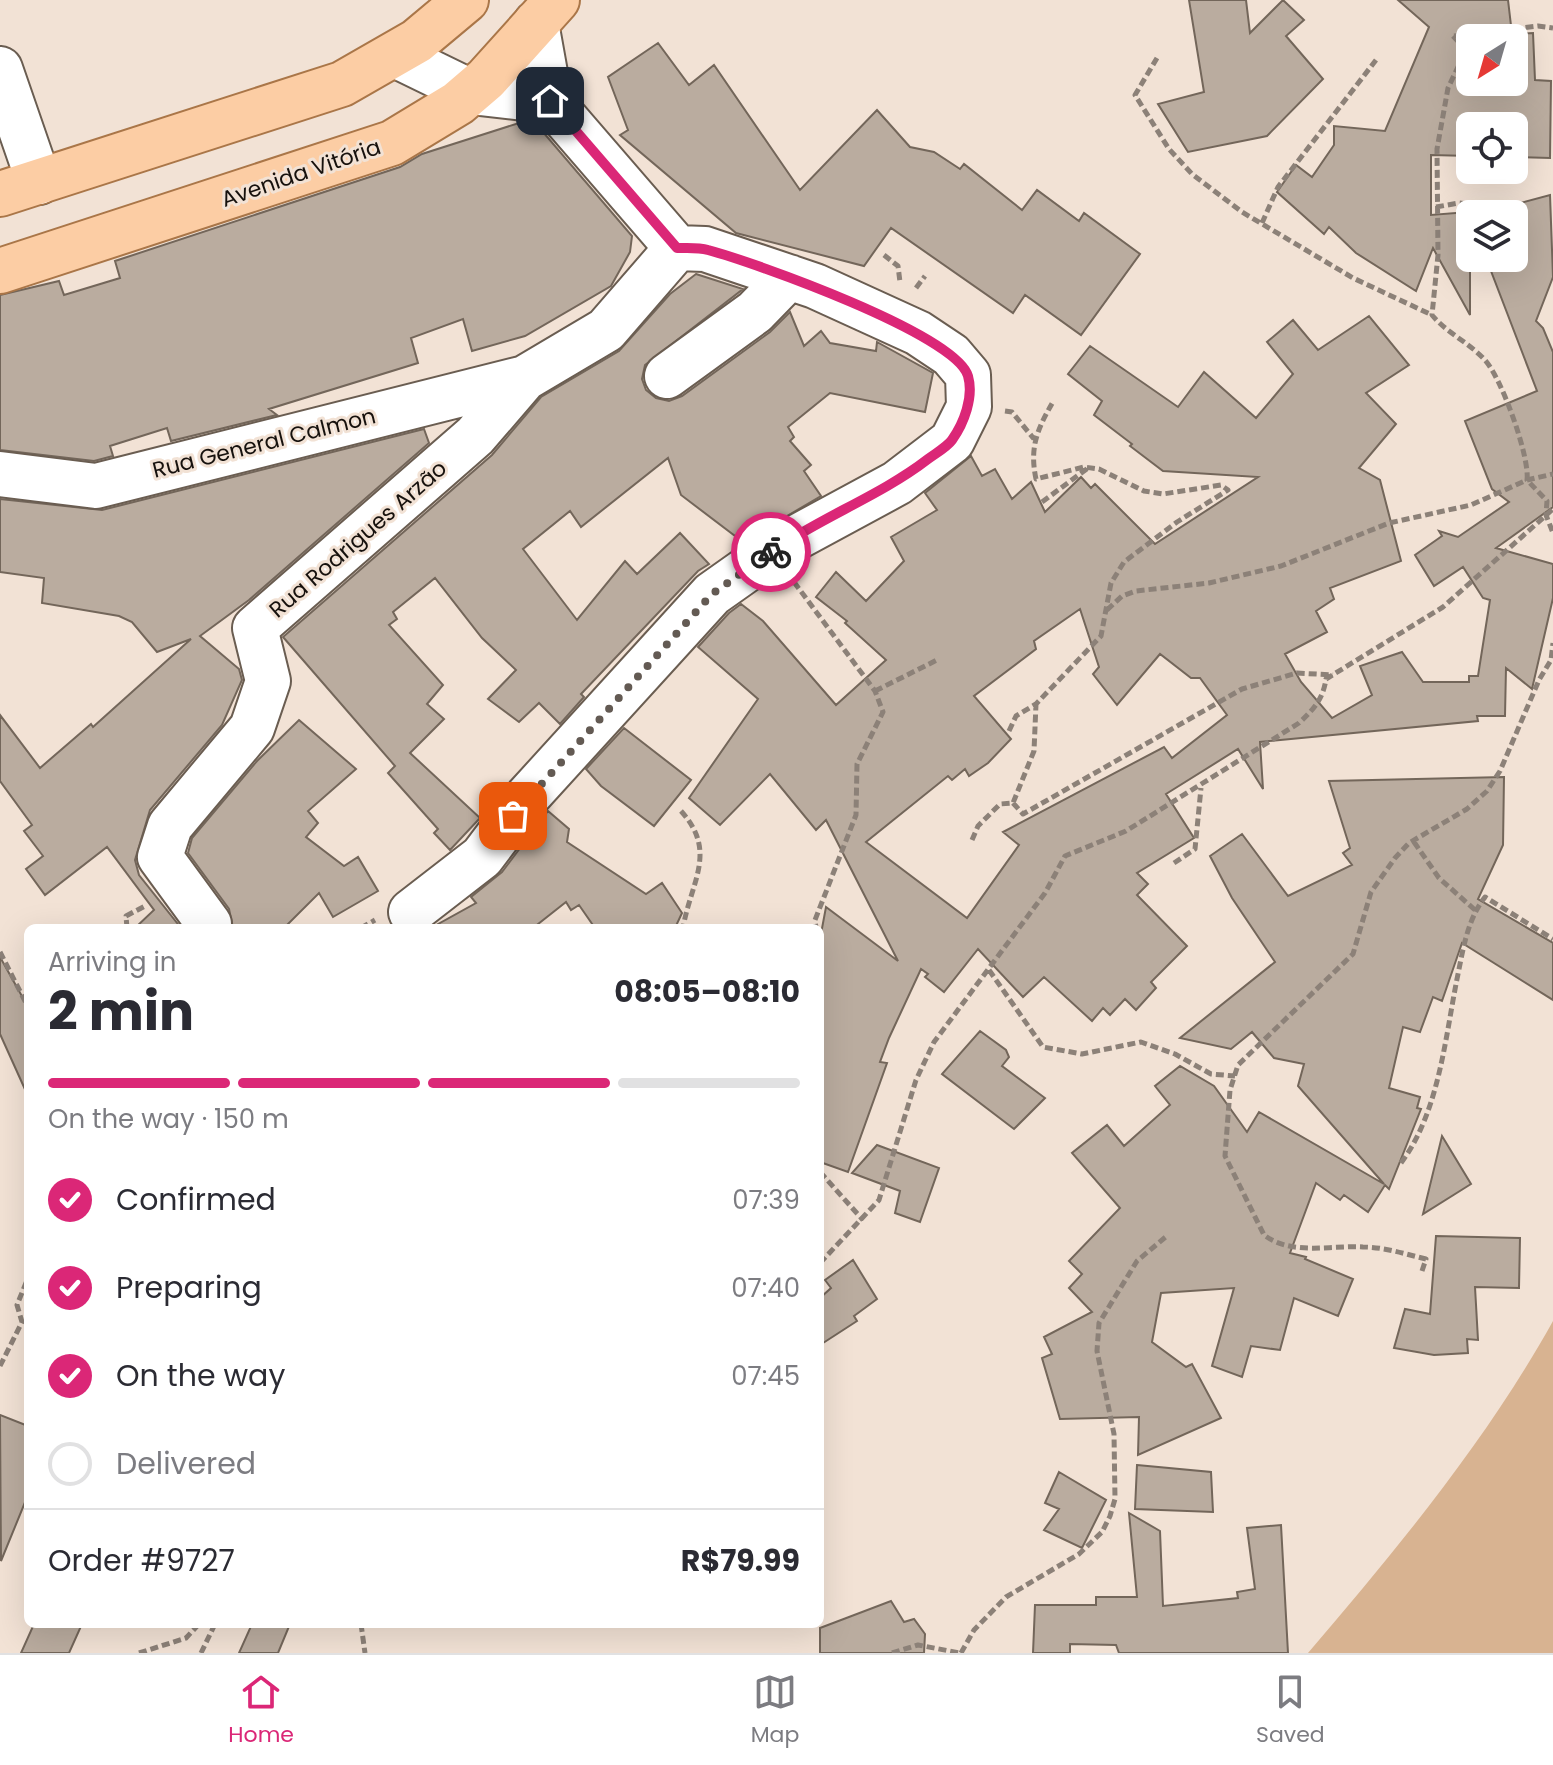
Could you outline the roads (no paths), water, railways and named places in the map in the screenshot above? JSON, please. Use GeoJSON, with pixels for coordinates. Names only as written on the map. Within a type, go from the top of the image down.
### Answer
{"type":"FeatureCollection","features":[{"type":"Feature","properties":{"kind":"main road"},"geometry":{"type":"LineString","coordinates":[[19,188],[342,84],[395,55],[466,0]]}},
{"type":"Feature","properties":{"kind":"main road","name":"Avenida Vitória"},"geometry":{"type":"LineString","coordinates":[[0,271],[357,157],[426,124],[471,92],[513,52],[547,12]]}},
{"type":"Feature","properties":{"kind":"street"},"geometry":{"type":"LineString","coordinates":[[411,912],[482,857],[528,796],[712,594],[777,548],[897,483],[952,441],[969,407],[968,375],[951,355],[918,333],[789,277],[705,249],[677,248],[550,101],[547,12]]}},
{"type":"Feature","properties":{"kind":"street"},"geometry":{"type":"LineString","coordinates":[[395,55],[471,92],[550,101]]}},
{"type":"Feature","properties":{"kind":"street"},"geometry":{"type":"LineString","coordinates":[[0,69],[19,188]]}},
{"type":"Feature","properties":{"kind":"street","name":"Rua Rodrigues Arzão"},"geometry":{"type":"LineString","coordinates":[[209,924],[160,857],[170,826],[252,728],[268,681],[255,628],[475,436],[525,378],[606,330],[677,248]]}},
{"type":"Feature","properties":{"kind":"street"},"geometry":{"type":"LineString","coordinates":[[667,376],[755,312],[789,277]]}},
{"type":"Feature","properties":{"kind":"street","name":"Rua General Calmon"},"geometry":{"type":"LineString","coordinates":[[0,474],[96,486],[525,378]]}},
{"type":"Feature","properties":{"kind":"street"},"geometry":{"type":"LineString","coordinates":[[438,400],[475,436]]}}]}
